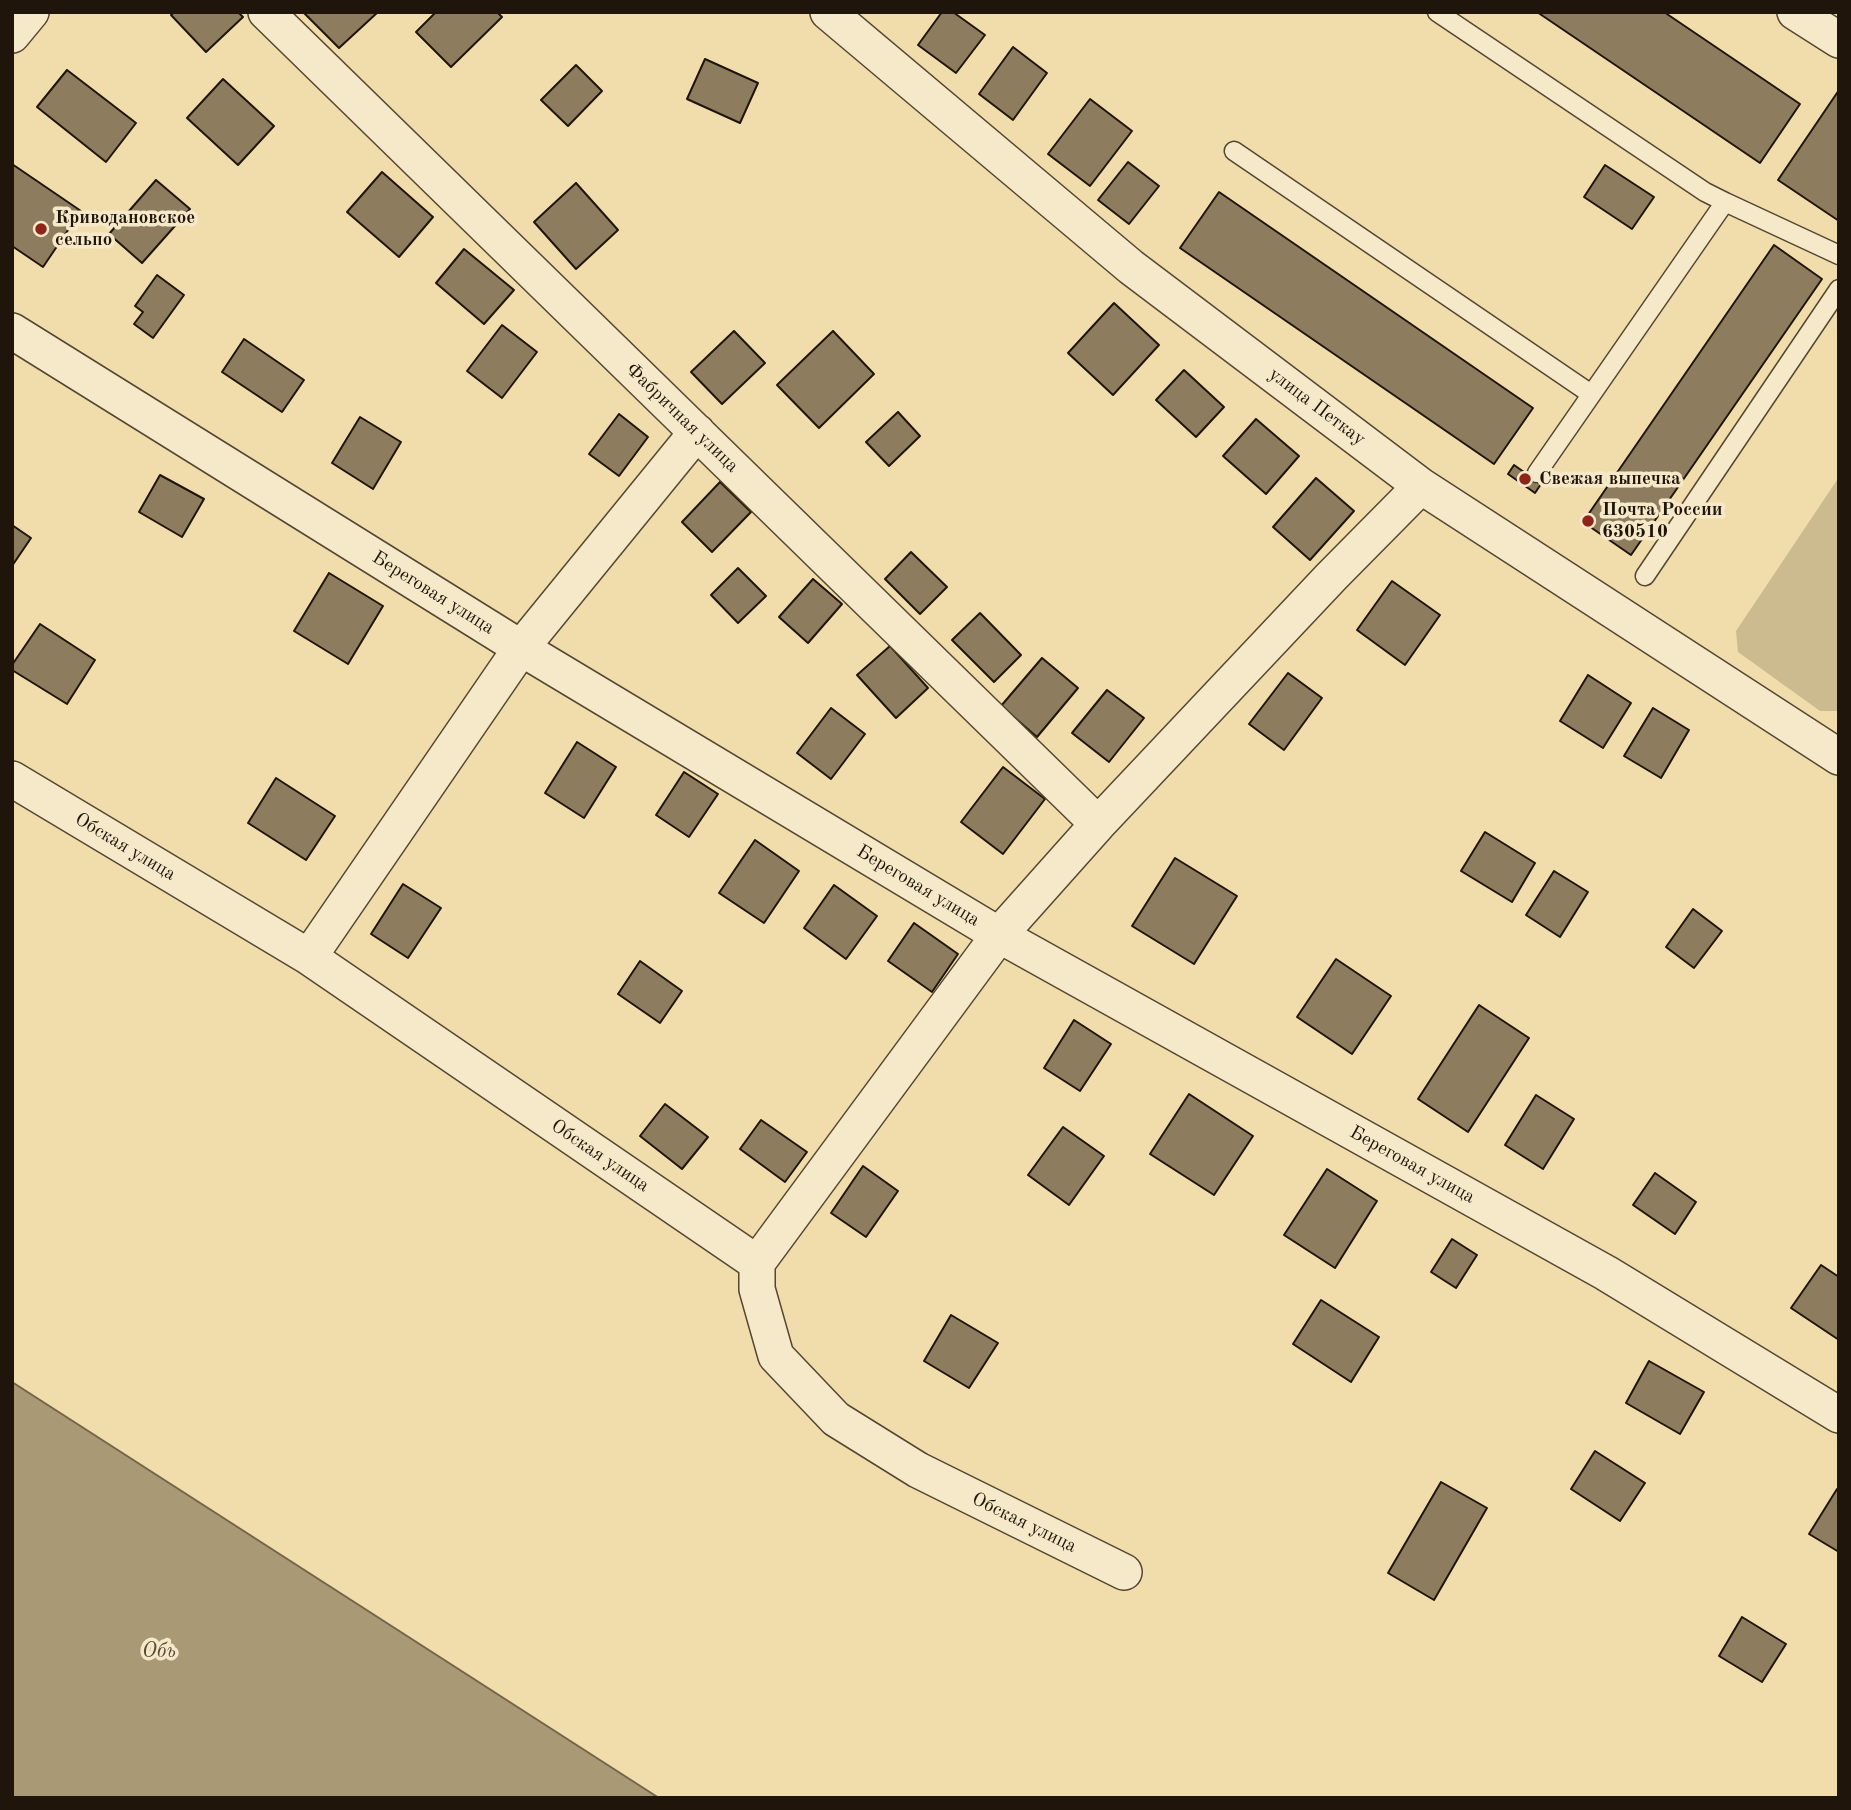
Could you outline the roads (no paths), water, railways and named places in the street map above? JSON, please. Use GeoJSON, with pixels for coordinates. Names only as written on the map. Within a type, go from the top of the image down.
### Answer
{"type":"FeatureCollection","features":[{"type":"Feature","properties":{"kind":"street"},"geometry":{"type":"LineString","coordinates":[[12,35],[31,12]]}},
{"type":"Feature","properties":{"kind":"street","name":"Фабричная улица"},"geometry":{"type":"LineString","coordinates":[[266,12],[1098,824]]}},
{"type":"Feature","properties":{"kind":"street","name":"улица Петкау"},"geometry":{"type":"LineString","coordinates":[[828,12],[1131,267],[1421,486],[1839,757]]}},
{"type":"Feature","properties":{"kind":"street"},"geometry":{"type":"LineString","coordinates":[[1795,12],[1839,40]]}},
{"type":"Feature","properties":{"kind":"street","name":"Береговая улица"},"geometry":{"type":"LineString","coordinates":[[12,331],[521,648],[999,935],[1606,1273],[1839,1415]]}},
{"type":"Feature","properties":{"kind":"street"},"geometry":{"type":"LineString","coordinates":[[309,957],[521,648],[697,432]]}},
{"type":"Feature","properties":{"kind":"street"},"geometry":{"type":"LineString","coordinates":[[757,1263],[999,935],[1098,824],[1332,576],[1421,486]]}},
{"type":"Feature","properties":{"kind":"street","name":"Обская улица"},"geometry":{"type":"LineString","coordinates":[[12,779],[309,957],[757,1263],[757,1289],[776,1356],[836,1419],[918,1470],[1124,1572]]}},
{"type":"Feature","properties":{"kind":"lane"},"geometry":{"type":"LineString","coordinates":[[1437,12],[1704,192],[1839,256]]}},
{"type":"Feature","properties":{"kind":"lane"},"geometry":{"type":"LineString","coordinates":[[1234,151],[1591,394]]}},
{"type":"Feature","properties":{"kind":"lane"},"geometry":{"type":"LineString","coordinates":[[1537,473],[1725,202]]}},
{"type":"Feature","properties":{"kind":"lane"},"geometry":{"type":"LineString","coordinates":[[1645,576],[1839,289]]}},
{"type":"Feature","properties":{"kind":"water","name":"Обь"},"geometry":{"type":"Polygon","coordinates":[[[12,1382],[659,1798],[12,1798],[12,1382]]]}},
{"type":"Feature","properties":{"kind":"place","name":"Криводановское сельпо"},"geometry":{"type":"Point","coordinates":[41,229]}},
{"type":"Feature","properties":{"kind":"place","name":"Свежая выпечка"},"geometry":{"type":"Point","coordinates":[1525,479]}},
{"type":"Feature","properties":{"kind":"place","name":"Почта России 630510"},"geometry":{"type":"Point","coordinates":[1588,521]}}]}
